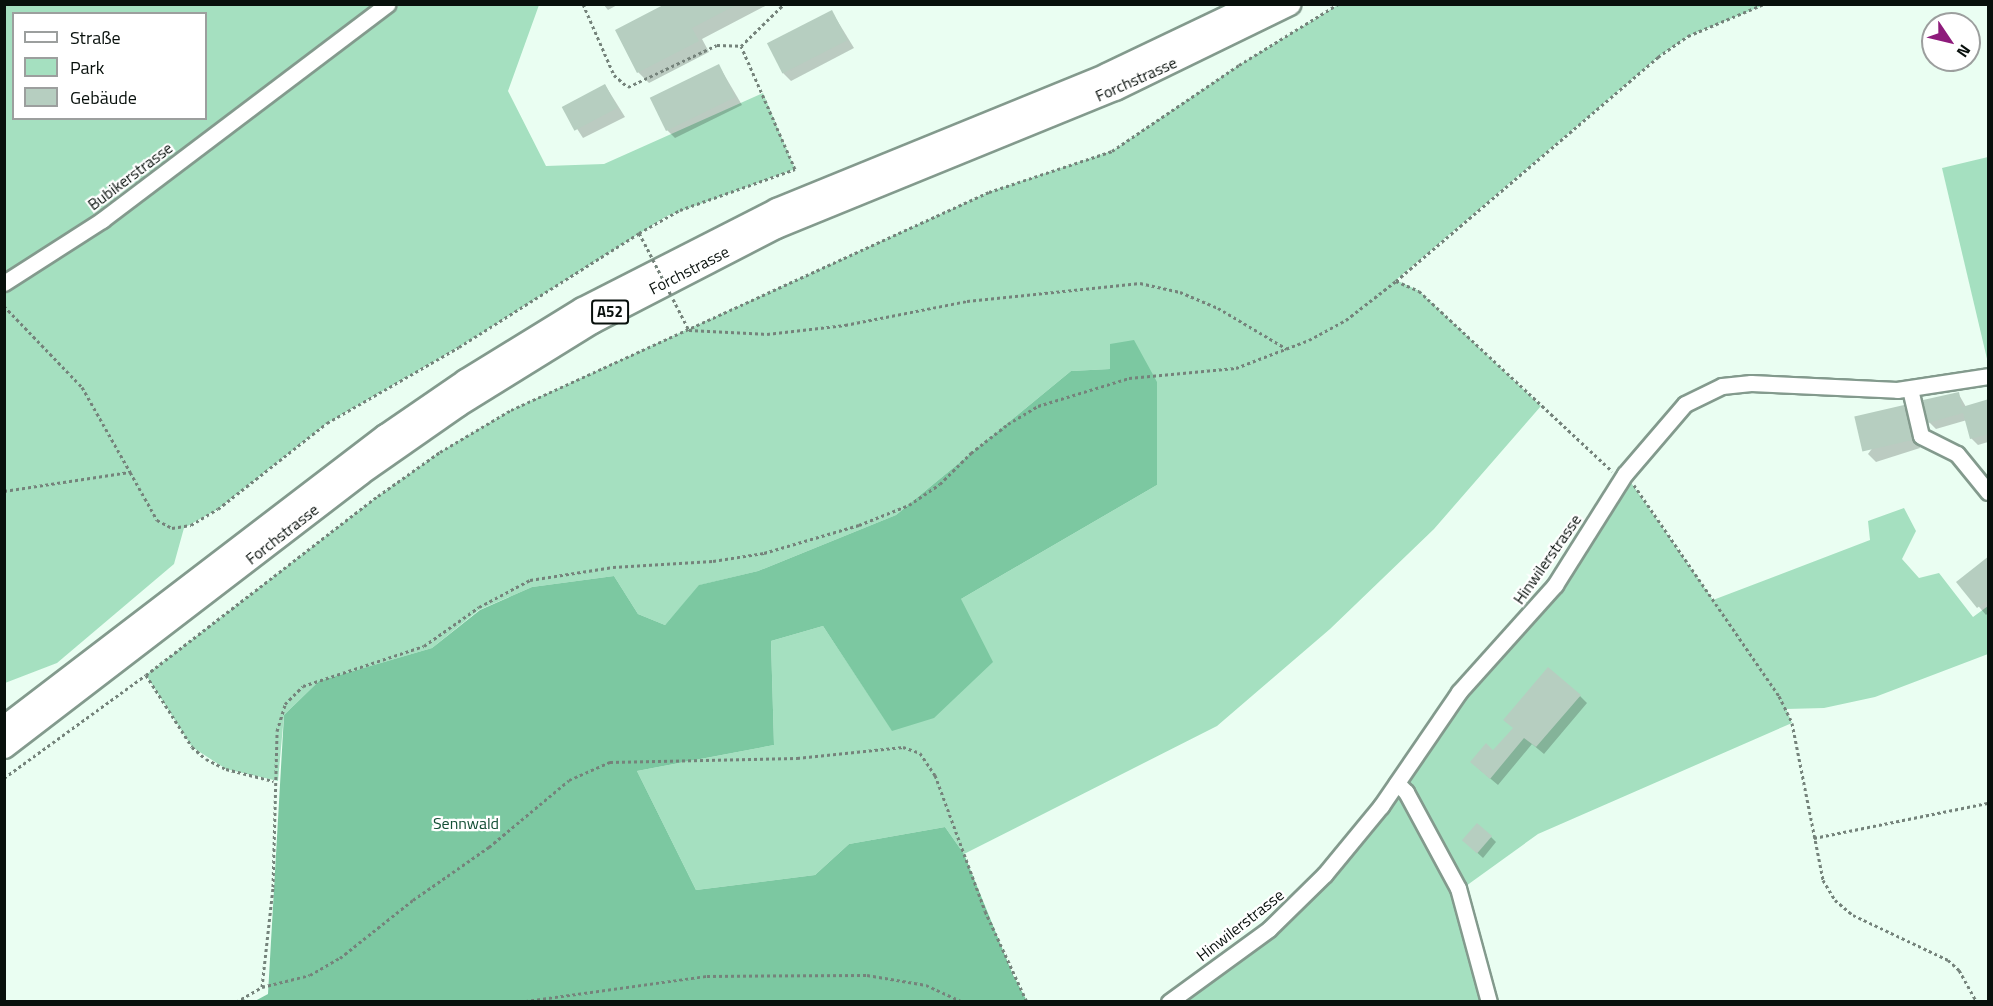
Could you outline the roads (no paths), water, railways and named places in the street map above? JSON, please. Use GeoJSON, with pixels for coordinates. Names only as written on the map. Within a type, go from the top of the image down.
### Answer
{"type":"FeatureCollection","features":[{"type":"Feature","properties":{"kind":"highway","name":"Forchstrasse"},"geometry":{"type":"LineString","coordinates":[[4,726],[385,435],[491,363],[582,308],[776,209],[1116,70],[1253,4]]}},
{"type":"Feature","properties":{"kind":"highway","name":"Forchstrasse"},"geometry":{"type":"LineString","coordinates":[[4,747],[388,453],[466,399],[592,322],[776,227],[1115,89],[1289,4]]}},
{"type":"Feature","properties":{"kind":"street","name":"Bubikerstrasse"},"geometry":{"type":"LineString","coordinates":[[4,283],[102,220],[388,4]]}},
{"type":"Feature","properties":{"kind":"street","name":"Hinwilerstrasse"},"geometry":{"type":"LineString","coordinates":[[1169,1002],[1269,929],[1306,895],[1397,783],[1459,692],[1555,585],[1623,477],[1685,404],[1722,386],[1773,382],[1910,389],[1989,376]]}},
{"type":"Feature","properties":{"kind":"street"},"geometry":{"type":"LineString","coordinates":[[1910,389],[1921,436],[1957,454],[1989,492]]}},
{"type":"Feature","properties":{"kind":"street"},"geometry":{"type":"LineString","coordinates":[[1397,783],[1406,792],[1458,888],[1489,1002]]}},
{"type":"Feature","properties":{"kind":"park label","name":"Sennwald"},"geometry":{"type":"Point","coordinates":[466,823]}}]}
